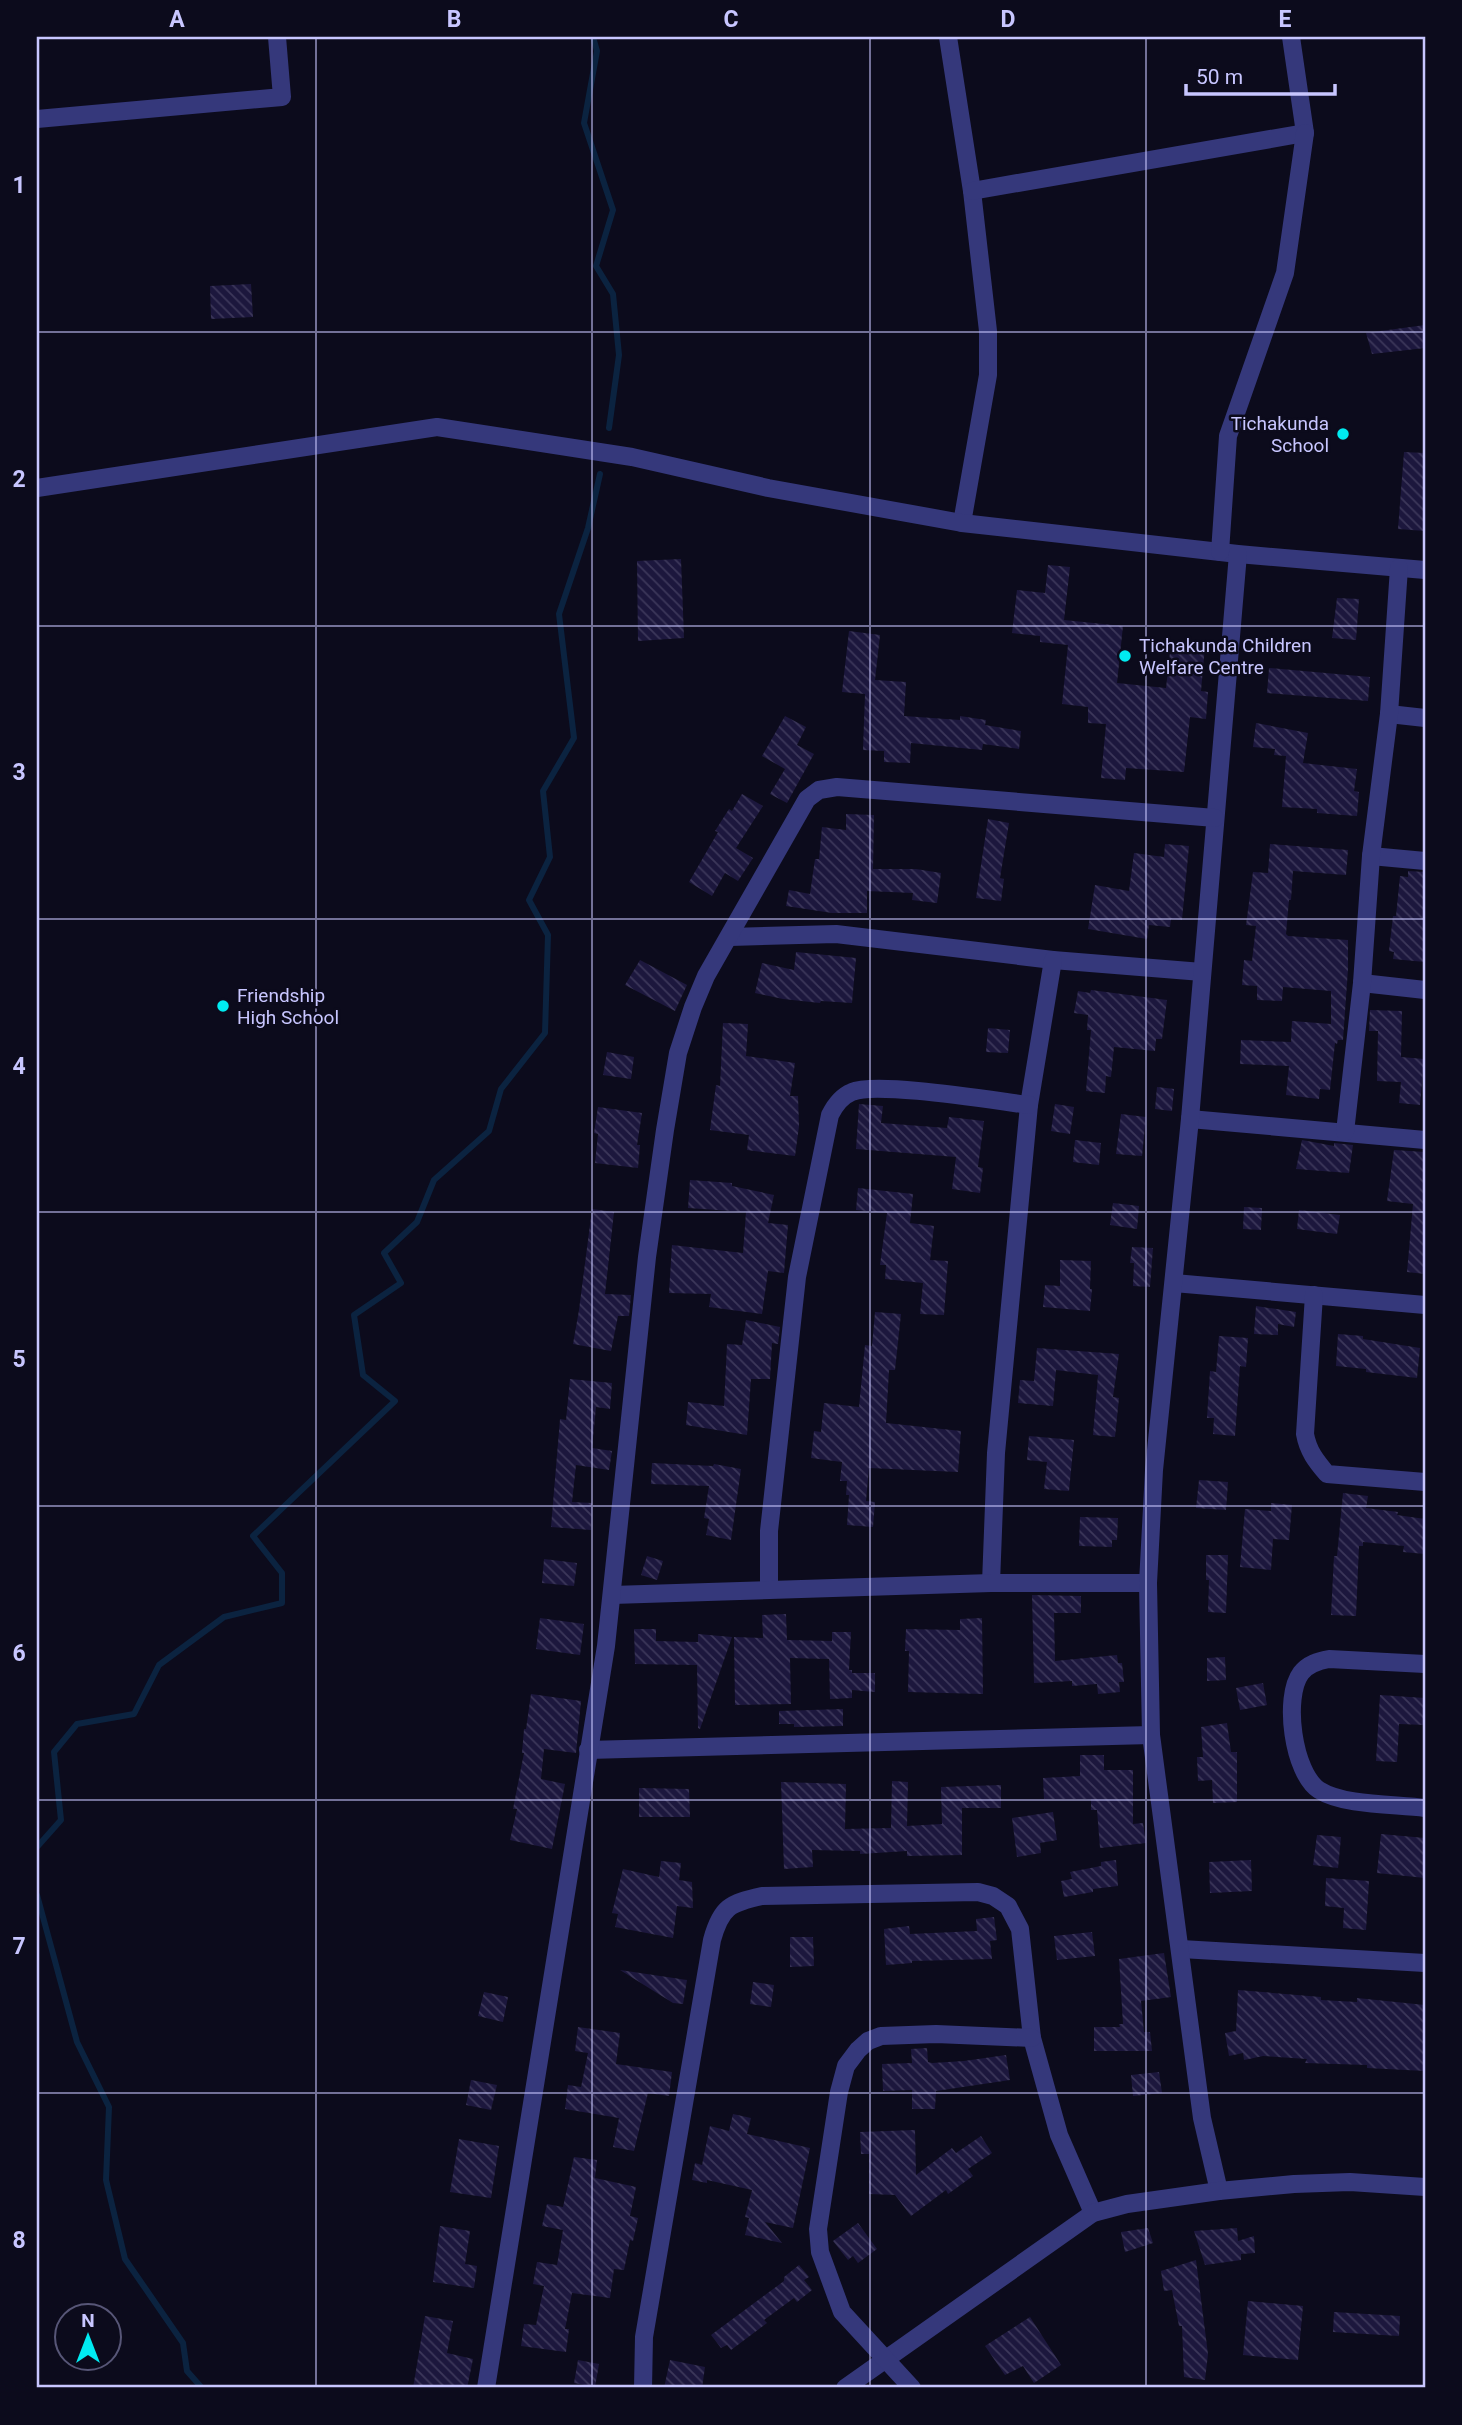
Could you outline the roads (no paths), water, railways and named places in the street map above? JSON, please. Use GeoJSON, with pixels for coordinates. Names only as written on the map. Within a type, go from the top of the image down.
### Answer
{"type":"FeatureCollection","features":[{"type":"Feature","properties":{"kind":"street"},"geometry":{"type":"LineString","coordinates":[[37,119],[282,97],[277,37]]}},
{"type":"Feature","properties":{"kind":"street"},"geometry":{"type":"LineString","coordinates":[[948,37],[972,191],[988,331],[988,374],[962,523]]}},
{"type":"Feature","properties":{"kind":"street"},"geometry":{"type":"LineString","coordinates":[[1220,552],[1228,436],[1286,273],[1304,133],[1291,37]]}},
{"type":"Feature","properties":{"kind":"street"},"geometry":{"type":"LineString","coordinates":[[972,191],[1304,133]]}},
{"type":"Feature","properties":{"kind":"street"},"geometry":{"type":"LineString","coordinates":[[37,488],[437,428],[632,457],[768,488],[962,523],[1238,554],[1425,570]]}},
{"type":"Feature","properties":{"kind":"street"},"geometry":{"type":"LineString","coordinates":[[1219,2191],[1202,2118],[1151,1735],[1148,1583],[1154,1470],[1190,1119],[1238,554]]}},
{"type":"Feature","properties":{"kind":"street"},"geometry":{"type":"LineString","coordinates":[[1345,1132],[1362,983],[1371,856],[1389,715],[1399,568]]}},
{"type":"Feature","properties":{"kind":"street"},"geometry":{"type":"LineString","coordinates":[[1389,715],[1425,718]]}},
{"type":"Feature","properties":{"kind":"street"},"geometry":{"type":"LineString","coordinates":[[485,2388],[606,1646],[647,1257],[664,1130],[678,1053],[706,976],[807,799],[819,790],[837,787],[1215,818]]}},
{"type":"Feature","properties":{"kind":"street"},"geometry":{"type":"LineString","coordinates":[[1371,856],[1425,861]]}},
{"type":"Feature","properties":{"kind":"street"},"geometry":{"type":"LineString","coordinates":[[730,937],[836,934],[1052,960],[1202,972]]}},
{"type":"Feature","properties":{"kind":"street"},"geometry":{"type":"LineString","coordinates":[[991,1583],[996,1453],[1029,1105],[1052,960]]}},
{"type":"Feature","properties":{"kind":"street"},"geometry":{"type":"LineString","coordinates":[[1362,983],[1425,990]]}},
{"type":"Feature","properties":{"kind":"street"},"geometry":{"type":"LineString","coordinates":[[769,1588],[769,1531],[797,1277],[830,1115],[835,1105],[850,1092],[876,1087],[1029,1105]]}},
{"type":"Feature","properties":{"kind":"street"},"geometry":{"type":"LineString","coordinates":[[1190,1119],[1425,1140]]}},
{"type":"Feature","properties":{"kind":"street"},"geometry":{"type":"LineString","coordinates":[[1174,1283],[1425,1305]]}},
{"type":"Feature","properties":{"kind":"street"},"geometry":{"type":"LineString","coordinates":[[1314,1295],[1305,1434],[1307,1447],[1315,1461],[1327,1474],[1425,1482]]}},
{"type":"Feature","properties":{"kind":"street"},"geometry":{"type":"LineString","coordinates":[[612,1595],[991,1583],[1148,1583]]}},
{"type":"Feature","properties":{"kind":"street"},"geometry":{"type":"LineString","coordinates":[[1425,1664],[1329,1659],[1314,1662],[1302,1671],[1296,1680],[1293,1721],[1302,1765],[1310,1782],[1319,1790],[1339,1799],[1425,1808]]}},
{"type":"Feature","properties":{"kind":"street"},"geometry":{"type":"LineString","coordinates":[[588,1750],[1151,1735]]}},
{"type":"Feature","properties":{"kind":"street"},"geometry":{"type":"LineString","coordinates":[[643,2388],[646,2324],[712,1940],[717,1920],[725,1909],[739,1901],[762,1896],[978,1892],[993,1896],[1008,1906],[1020,1929],[1032,2038],[1059,2135],[1093,2213]]}},
{"type":"Feature","properties":{"kind":"street"},"geometry":{"type":"LineString","coordinates":[[1181,1949],[1425,1963]]}},
{"type":"Feature","properties":{"kind":"street"},"geometry":{"type":"LineString","coordinates":[[912,2388],[842,2312],[820,2252],[818,2229],[839,2092],[846,2066],[858,2050],[881,2036],[936,2034],[1032,2038]]}},
{"type":"Feature","properties":{"kind":"street"},"geometry":{"type":"LineString","coordinates":[[845,2388],[1093,2213],[1127,2204],[1219,2191],[1350,2182],[1425,2187]]}},
{"type":"Feature","properties":{"kind":"waterway"},"geometry":{"type":"LineString","coordinates":[[593,37],[597,51],[584,123],[613,210],[596,266],[613,294],[619,355],[609,428]]}},
{"type":"Feature","properties":{"kind":"waterway"},"geometry":{"type":"LineString","coordinates":[[37,1847],[61,1820],[54,1752],[77,1724],[134,1714],[159,1665],[224,1617],[282,1603],[282,1573],[253,1536],[395,1401],[363,1375],[354,1315],[401,1283],[384,1253],[417,1222],[434,1180],[489,1131],[501,1089],[545,1033],[548,935],[529,900],[550,857],[543,791],[574,738],[559,614],[588,528],[600,474]]}},
{"type":"Feature","properties":{"kind":"waterway"},"geometry":{"type":"LineString","coordinates":[[37,1895],[77,2042],[109,2107],[106,2180],[125,2259],[183,2343],[187,2371],[202,2388]]}},
{"type":"Feature","properties":{"kind":"place","name":"Tichakunda School"},"geometry":{"type":"Point","coordinates":[1343,434]}},
{"type":"Feature","properties":{"kind":"place","name":"Tichakunda Children Welfare Centre"},"geometry":{"type":"Point","coordinates":[1125,656]}},
{"type":"Feature","properties":{"kind":"place","name":"Friendship High School"},"geometry":{"type":"Point","coordinates":[223,1006]}}]}
